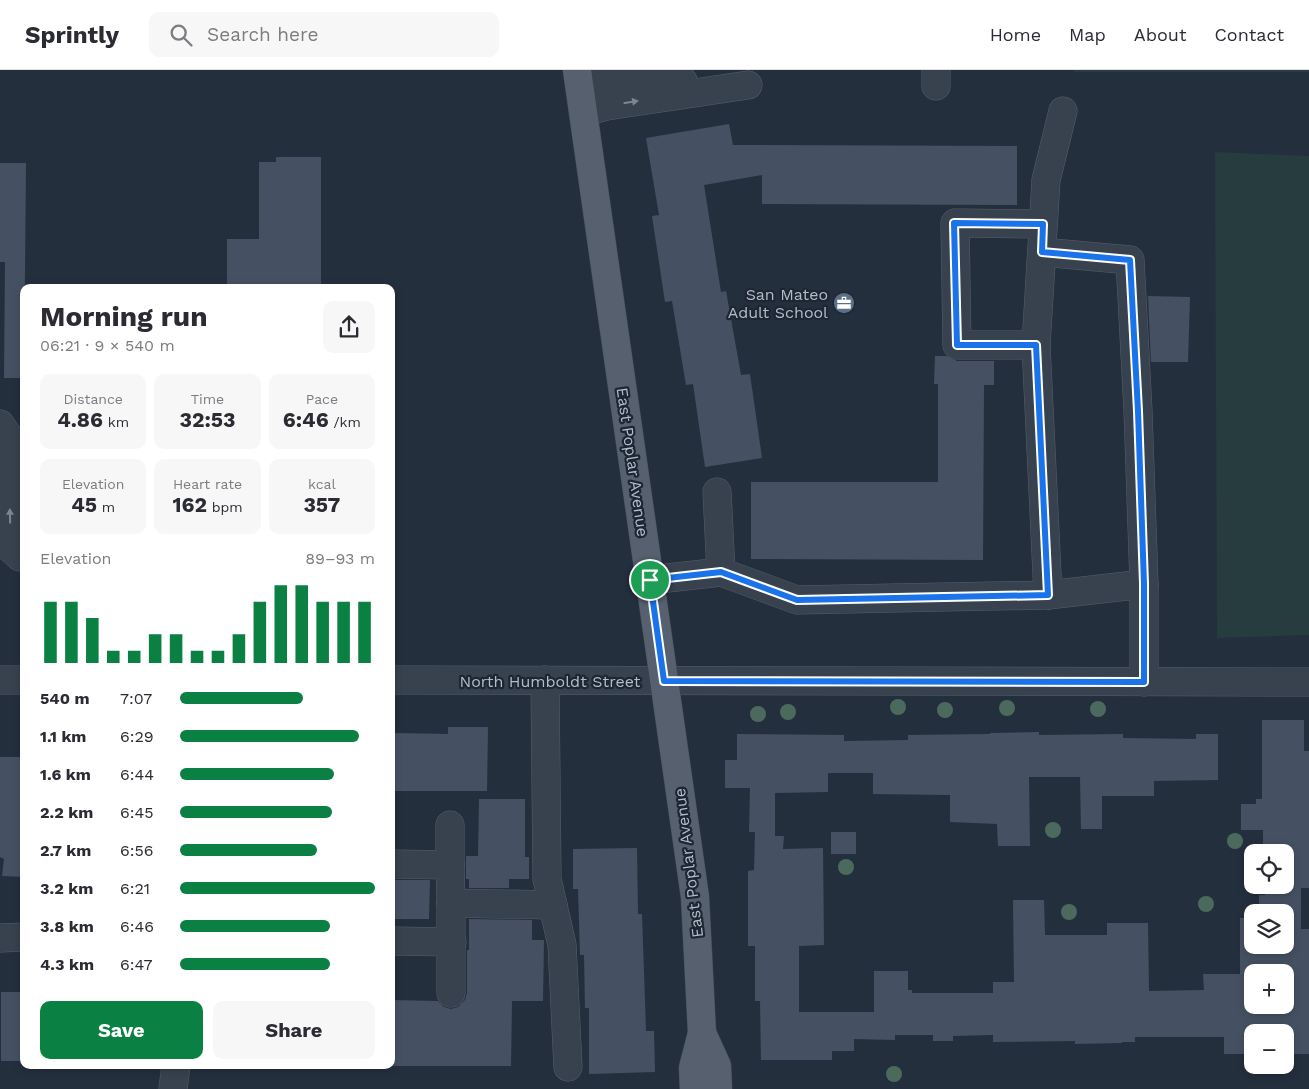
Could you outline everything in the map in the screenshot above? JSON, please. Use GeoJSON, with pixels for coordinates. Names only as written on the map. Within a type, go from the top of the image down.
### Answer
{"type":"FeatureCollection","features":[{"type":"Feature","properties":{"kind":"main road","name":"East Poplar Avenue"},"geometry":{"type":"LineString","coordinates":[[578,77],[695,896],[702,1033],[693,1068],[694,1089]]}},
{"type":"Feature","properties":{"kind":"main road","name":"East Poplar Avenue"},"geometry":{"type":"LineString","coordinates":[[702,1033],[717,1066],[718,1089]]}},
{"type":"Feature","properties":{"kind":"street"},"geometry":{"type":"LineString","coordinates":[[578,77],[602,81],[645,75],[693,82],[710,90]]}},
{"type":"Feature","properties":{"kind":"street"},"geometry":{"type":"LineString","coordinates":[[584,112],[607,106],[748,86]]}},
{"type":"Feature","properties":{"kind":"street"},"geometry":{"type":"LineString","coordinates":[[1048,595],[1036,345],[1046,180],[1063,111]]}},
{"type":"Feature","properties":{"kind":"street"},"geometry":{"type":"LineString","coordinates":[[1036,345],[957,345],[954,223],[1043,224]]}},
{"type":"Feature","properties":{"kind":"street"},"geometry":{"type":"LineString","coordinates":[[1042,252],[1130,260],[1144,584],[1144,682]]}},
{"type":"Feature","properties":{"kind":"street"},"geometry":{"type":"LineString","coordinates":[[0,424],[9,437],[10,548],[20,557]]}},
{"type":"Feature","properties":{"kind":"street"},"geometry":{"type":"LineString","coordinates":[[717,492],[721,572]]}},
{"type":"Feature","properties":{"kind":"street"},"geometry":{"type":"LineString","coordinates":[[650,580],[721,572],[797,600],[1048,595],[1144,584]]}},
{"type":"Feature","properties":{"kind":"street"},"geometry":{"type":"LineString","coordinates":[[0,680],[20,680]]}},
{"type":"Feature","properties":{"kind":"street","name":"North Humboldt Street"},"geometry":{"type":"LineString","coordinates":[[395,680],[1309,682]]}},
{"type":"Feature","properties":{"kind":"street"},"geometry":{"type":"LineString","coordinates":[[545,680],[547,879],[562,945],[568,1067]]}},
{"type":"Feature","properties":{"kind":"street"},"geometry":{"type":"LineString","coordinates":[[450,825],[451,993]]}},
{"type":"Feature","properties":{"kind":"street"},"geometry":{"type":"LineString","coordinates":[[395,864],[450,866]]}},
{"type":"Feature","properties":{"kind":"street"},"geometry":{"type":"LineString","coordinates":[[451,903],[553,905]]}},
{"type":"Feature","properties":{"kind":"street"},"geometry":{"type":"LineString","coordinates":[[0,938],[20,937]]}},
{"type":"Feature","properties":{"kind":"street"},"geometry":{"type":"LineString","coordinates":[[395,941],[452,942]]}},
{"type":"Feature","properties":{"kind":"street"},"geometry":{"type":"LineString","coordinates":[[174,1089],[176,1069]]}},
{"type":"Feature","properties":{"kind":"green space"},"geometry":{"type":"Polygon","coordinates":[[[1074,70],[1309,70],[1309,72],[1074,72],[1074,70]]]}},
{"type":"Feature","properties":{"kind":"green space"},"geometry":{"type":"Polygon","coordinates":[[[1215,152],[1309,156],[1309,635],[1217,638],[1215,152]]]}},
{"type":"Feature","properties":{"kind":"building"},"geometry":{"type":"Polygon","coordinates":[[[729,124],[733,145],[1017,146],[1017,205],[762,204],[762,175],[704,185],[721,292],[726,291],[741,375],[750,374],[762,458],[705,467],[693,384],[686,385],[672,301],[665,302],[652,216],[659,215],[646,138],[729,124]]]}},
{"type":"Feature","properties":{"kind":"building"},"geometry":{"type":"Polygon","coordinates":[[[276,157],[321,157],[321,284],[227,284],[227,239],[259,239],[259,162],[276,162],[276,157]]]}},
{"type":"Feature","properties":{"kind":"building"},"geometry":{"type":"Polygon","coordinates":[[[0,163],[26,163],[25,284],[20,284],[20,378],[4,378],[5,262],[0,262],[0,163]]]}},
{"type":"Feature","properties":{"kind":"building"},"geometry":{"type":"Polygon","coordinates":[[[1148,296],[1190,297],[1188,362],[1151,362],[1148,296]]]}},
{"type":"Feature","properties":{"kind":"building"},"geometry":{"type":"Polygon","coordinates":[[[935,356],[947,356],[957,361],[994,361],[994,385],[984,385],[983,560],[751,559],[751,482],[938,482],[938,384],[934,384],[935,356]]]}},
{"type":"Feature","properties":{"kind":"building"},"geometry":{"type":"Polygon","coordinates":[[[1262,720],[1304,720],[1304,751],[1309,751],[1309,888],[1301,888],[1301,929],[1309,929],[1309,1054],[1294,1054],[1294,1024],[1244,1024],[1244,1054],[1224,1054],[1224,1037],[1135,1037],[1135,1042],[1075,1044],[1075,1041],[993,1042],[993,1035],[953,1036],[953,1041],[933,1041],[933,1035],[895,1035],[895,1040],[854,1039],[854,1051],[832,1051],[832,1060],[761,1060],[760,1001],[755,1001],[755,946],[748,946],[748,871],[754,870],[755,832],[749,832],[750,788],[725,788],[725,760],[737,760],[737,734],[844,735],[844,741],[908,740],[908,735],[1039,732],[1039,735],[1123,734],[1123,738],[1196,739],[1196,734],[1218,734],[1218,780],[1154,781],[1154,796],[1102,796],[1102,829],[1081,829],[1080,777],[1029,777],[1030,846],[998,846],[997,824],[950,822],[950,795],[873,794],[873,773],[828,773],[828,792],[775,793],[775,836],[784,836],[783,849],[823,848],[824,945],[799,946],[799,1012],[874,1012],[874,971],[908,971],[908,990],[912,990],[912,993],[993,993],[993,982],[1014,982],[1013,900],[1044,900],[1045,935],[1107,935],[1107,923],[1148,923],[1149,991],[1204,990],[1203,974],[1240,974],[1240,918],[1244,918],[1244,954],[1294,954],[1294,904],[1259,904],[1259,895],[1294,894],[1294,844],[1263,844],[1263,830],[1241,830],[1241,804],[1256,804],[1256,799],[1262,799],[1262,720]]]}},
{"type":"Feature","properties":{"kind":"building"},"geometry":{"type":"Polygon","coordinates":[[[448,727],[488,727],[487,791],[395,791],[395,733],[448,734],[448,727]]]}},
{"type":"Feature","properties":{"kind":"building"},"geometry":{"type":"Polygon","coordinates":[[[0,757],[20,757],[20,877],[2,876],[4,859],[0,857],[0,757]]]}},
{"type":"Feature","properties":{"kind":"building"},"geometry":{"type":"Polygon","coordinates":[[[479,799],[525,799],[525,857],[529,857],[529,879],[509,879],[509,888],[469,888],[469,879],[466,879],[466,856],[478,856],[479,799]]]}},
{"type":"Feature","properties":{"kind":"building"},"geometry":{"type":"Polygon","coordinates":[[[831,832],[856,832],[856,854],[831,854],[831,832]]]}},
{"type":"Feature","properties":{"kind":"building"},"geometry":{"type":"Polygon","coordinates":[[[637,848],[638,914],[642,914],[646,1031],[654,1031],[655,1072],[589,1074],[589,1008],[585,1008],[584,955],[580,955],[578,889],[573,889],[573,849],[637,848]]]}},
{"type":"Feature","properties":{"kind":"building"},"geometry":{"type":"Polygon","coordinates":[[[395,880],[430,880],[429,919],[395,919],[395,880]]]}},
{"type":"Feature","properties":{"kind":"building"},"geometry":{"type":"Polygon","coordinates":[[[469,919],[532,920],[532,940],[544,940],[543,1001],[512,1001],[511,1066],[395,1066],[395,1000],[438,1001],[444,1007],[451,1009],[458,1007],[465,1000],[467,993],[467,950],[469,950],[469,919]]]}},
{"type":"Feature","properties":{"kind":"building"},"geometry":{"type":"Polygon","coordinates":[[[1,992],[20,992],[20,1061],[1,1061],[1,992]]]}},
{"type":"Feature","properties":{"kind":"place","name":"San Mateo Adult School"},"geometry":{"type":"Point","coordinates":[844,303]}},
{"type":"Feature","properties":{"kind":"route"},"geometry":{"type":"LineString","coordinates":[[954,223],[1043,224],[1042,252],[1130,260],[1144,584],[1144,682],[664,681],[650,580],[721,572],[797,600],[1048,595],[1036,345],[957,345],[954,223]]}}]}
